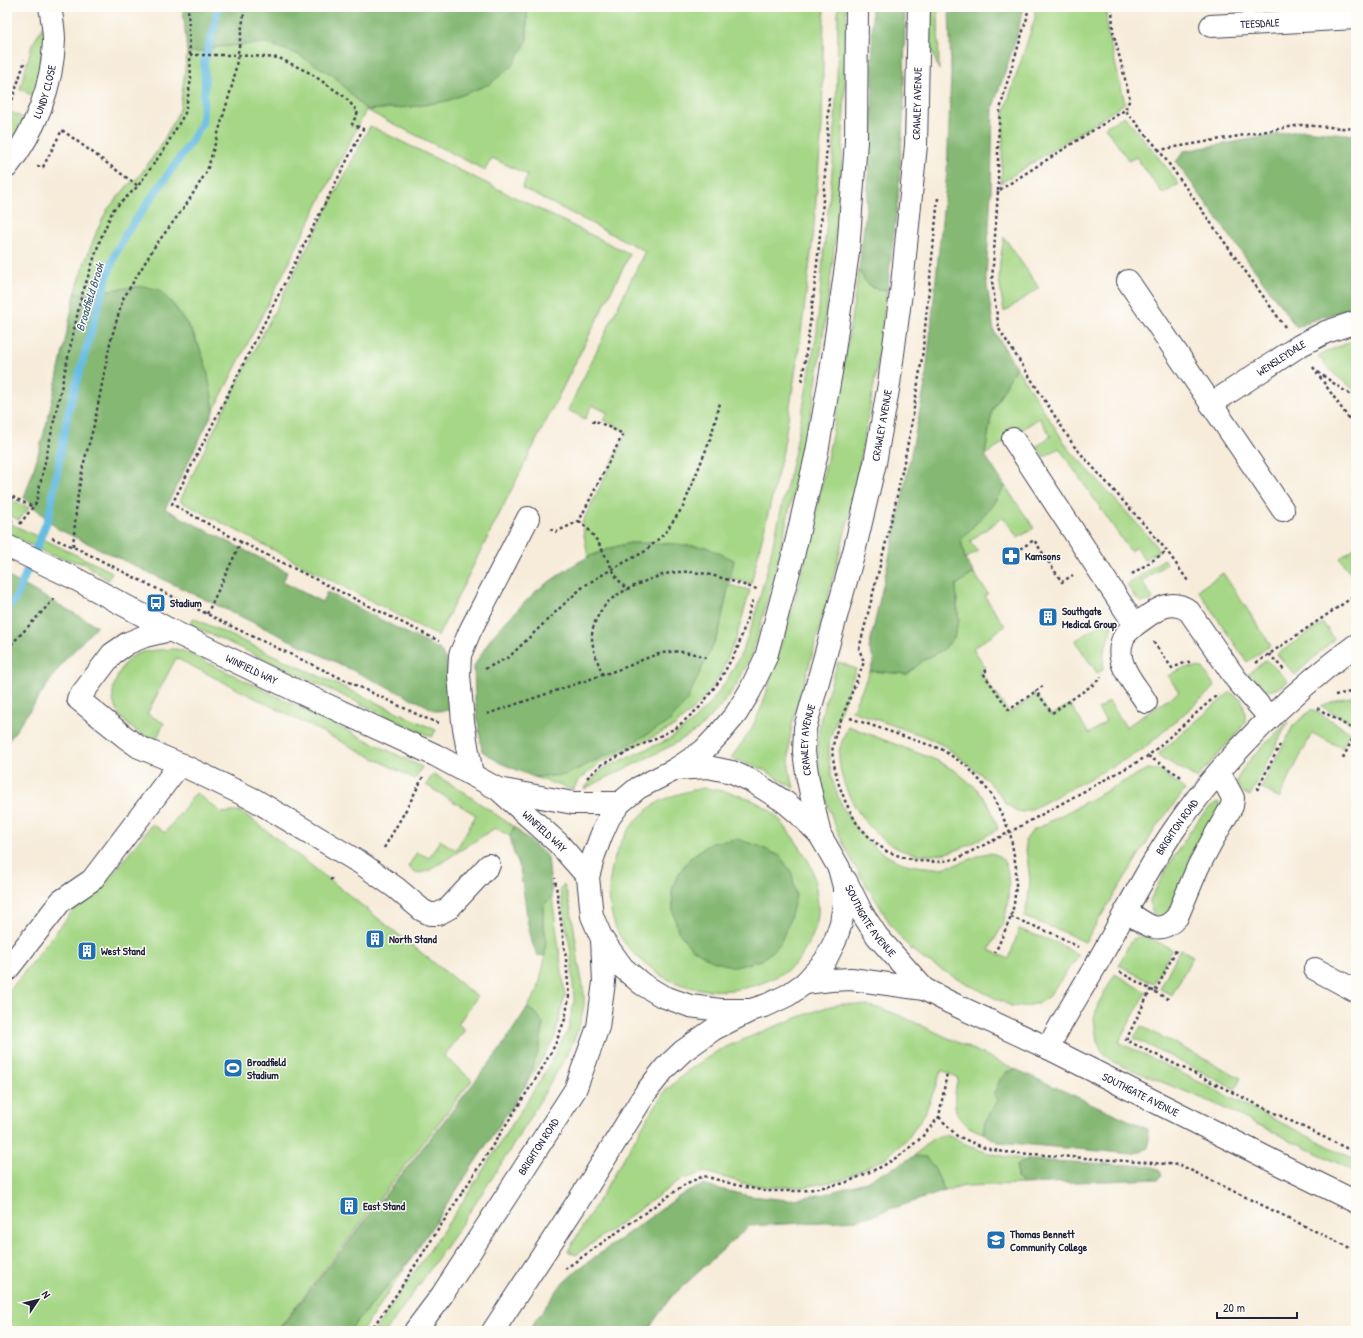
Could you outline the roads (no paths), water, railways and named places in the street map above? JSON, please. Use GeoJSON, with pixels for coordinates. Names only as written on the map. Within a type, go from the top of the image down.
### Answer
{"type":"FeatureCollection","features":[{"type":"Feature","properties":{"kind":"main road","name":"LUNDY CLOSE"},"geometry":{"type":"LineString","coordinates":[[7,167],[32,128],[52,68],[54,39],[50,7]]}},
{"type":"Feature","properties":{"kind":"main road"},"geometry":{"type":"LineString","coordinates":[[751,1010],[720,1010],[690,1006],[662,996],[642,984],[624,968],[602,939],[592,916],[588,877],[600,836],[609,818],[620,803],[638,788],[676,769],[703,751],[736,714],[750,691],[766,657],[793,556],[817,452],[831,372],[848,252],[856,141],[857,7]]}},
{"type":"Feature","properties":{"kind":"main road","name":"CRAWLEY AVENUE"},"geometry":{"type":"LineString","coordinates":[[820,835],[808,780],[804,752],[805,728],[854,552],[874,463],[889,384],[902,285],[916,145],[919,7]]}},
{"type":"Feature","properties":{"kind":"main road","name":"TEESDALE"},"geometry":{"type":"LineString","coordinates":[[1211,26],[1333,13],[1356,18]]}},
{"type":"Feature","properties":{"kind":"main road"},"geometry":{"type":"LineString","coordinates":[[1128,281],[1283,510]]}},
{"type":"Feature","properties":{"kind":"main road","name":"WENSLEYDALE"},"geometry":{"type":"LineString","coordinates":[[1211,404],[1299,346],[1326,332],[1356,322]]}},
{"type":"Feature","properties":{"kind":"main road"},"geometry":{"type":"LineString","coordinates":[[1013,439],[1129,631]]}},
{"type":"Feature","properties":{"kind":"main road"},"geometry":{"type":"LineString","coordinates":[[472,775],[464,722],[460,656],[470,631],[528,518]]}},
{"type":"Feature","properties":{"kind":"main road","name":"WINFIELD WAY"},"geometry":{"type":"LineString","coordinates":[[7,546],[74,578],[170,630],[435,755],[498,789],[558,843],[588,877]]}},
{"type":"Feature","properties":{"kind":"main road"},"geometry":{"type":"LineString","coordinates":[[1146,702],[1125,670],[1120,658],[1120,650],[1129,631],[1160,608],[1175,604],[1189,611],[1236,679],[1270,718]]}},
{"type":"Feature","properties":{"kind":"main road"},"geometry":{"type":"LineString","coordinates":[[170,630],[145,636],[112,654],[78,699],[139,747],[180,764],[255,800],[362,864],[396,888],[422,910],[430,914],[438,914],[449,908],[489,865]]}},
{"type":"Feature","properties":{"kind":"main road","name":"BRIGHTON ROAD"},"geometry":{"type":"LineString","coordinates":[[1048,1048],[1064,1017],[1099,960],[1174,830],[1204,790],[1270,718],[1355,647]]}},
{"type":"Feature","properties":{"kind":"main road"},"geometry":{"type":"LineString","coordinates":[[7,970],[61,901],[92,880],[180,764]]}},
{"type":"Feature","properties":{"kind":"main road"},"geometry":{"type":"LineString","coordinates":[[493,1331],[586,1189],[646,1092],[665,1068],[683,1051],[714,1029],[751,1010],[767,1006],[788,995],[805,983],[825,961],[835,941],[841,924],[844,904],[844,887],[839,868],[820,835],[784,802],[750,780],[732,772],[708,767],[676,769]]}},
{"type":"Feature","properties":{"kind":"main road"},"geometry":{"type":"LineString","coordinates":[[1126,911],[1150,927],[1159,929],[1166,927],[1177,917],[1198,868],[1232,806],[1233,798],[1219,772]]}},
{"type":"Feature","properties":{"kind":"main road","name":"WINFIELD WAY"},"geometry":{"type":"LineString","coordinates":[[498,789],[574,803],[620,803]]}},
{"type":"Feature","properties":{"kind":"main road","name":"SOUTHGATE AVENUE"},"geometry":{"type":"LineString","coordinates":[[839,868],[862,913],[877,936],[924,988],[949,1002],[1048,1048],[1356,1202]]}},
{"type":"Feature","properties":{"kind":"main road","name":"BRIGHTON ROAD"},"geometry":{"type":"LineString","coordinates":[[415,1331],[442,1296],[574,1090],[598,1027],[604,982],[602,939]]}},
{"type":"Feature","properties":{"kind":"main road"},"geometry":{"type":"LineString","coordinates":[[1315,969],[1356,991]]}},
{"type":"Feature","properties":{"kind":"main road","name":"SOUTHGATE AVENUE"},"geometry":{"type":"LineString","coordinates":[[805,983],[851,979],[924,988]]}},
{"type":"Feature","properties":{"kind":"waterway","name":"Broadfield Brook"},"geometry":{"type":"LineString","coordinates":[[7,608],[16,598],[49,516],[68,412],[106,280],[115,255],[125,235],[191,142],[202,123],[205,83],[204,63],[215,24],[218,7]]}},
{"type":"Feature","properties":{"kind":"place","name":"Kamsons"},"geometry":{"type":"Point","coordinates":[1011,556]}},
{"type":"Feature","properties":{"kind":"place","name":"Stadium"},"geometry":{"type":"Point","coordinates":[156,603]}},
{"type":"Feature","properties":{"kind":"place","name":"Southgate Medical Group"},"geometry":{"type":"Point","coordinates":[1048,617]}},
{"type":"Feature","properties":{"kind":"place","name":"North Stand"},"geometry":{"type":"Point","coordinates":[375,939]}},
{"type":"Feature","properties":{"kind":"place","name":"West Stand"},"geometry":{"type":"Point","coordinates":[87,951]}},
{"type":"Feature","properties":{"kind":"place","name":"Broadfield Stadium"},"geometry":{"type":"Point","coordinates":[233,1068]}},
{"type":"Feature","properties":{"kind":"place","name":"East Stand"},"geometry":{"type":"Point","coordinates":[349,1206]}},
{"type":"Feature","properties":{"kind":"place","name":"Thomas Bennett Community College"},"geometry":{"type":"Point","coordinates":[996,1240]}}]}
